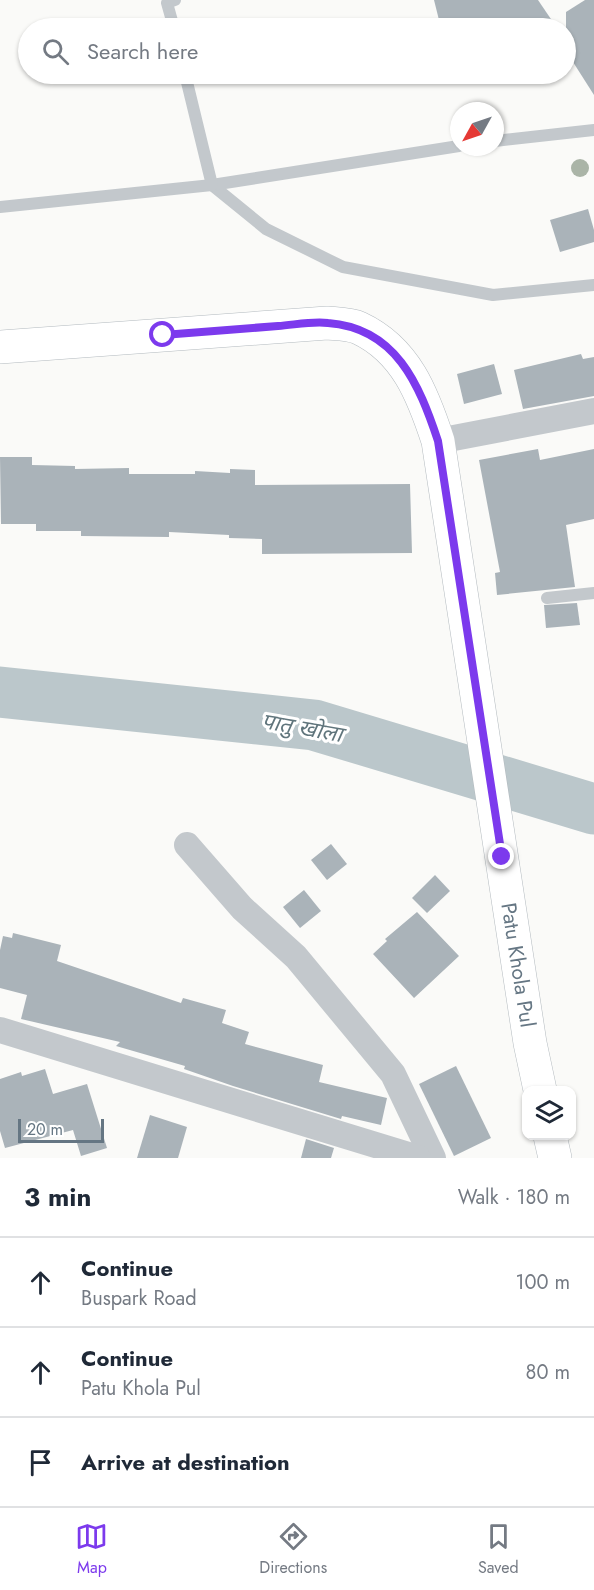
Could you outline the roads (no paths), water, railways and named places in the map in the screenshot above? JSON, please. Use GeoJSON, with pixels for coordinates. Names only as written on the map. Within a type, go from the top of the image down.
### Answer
{"type":"FeatureCollection","features":[{"type":"Feature","properties":{"kind":"main road","name":"Patu Khola Pul"},"geometry":{"type":"LineString","coordinates":[[0,347],[327,322],[357,327],[386,345],[407,368],[424,399],[438,441],[530,1043],[539,1086]]}},
{"type":"Feature","properties":{"kind":"main road"},"geometry":{"type":"LineString","coordinates":[[551,1140],[555,1158]]}},
{"type":"Feature","properties":{"kind":"street"},"geometry":{"type":"LineString","coordinates":[[438,441],[594,411]]}},
{"type":"Feature","properties":{"kind":"street"},"geometry":{"type":"LineString","coordinates":[[187,845],[242,908],[296,957],[393,1074],[433,1158]]}},
{"type":"Feature","properties":{"kind":"street"},"geometry":{"type":"LineString","coordinates":[[0,1030],[418,1158]]}},
{"type":"Feature","properties":{"kind":"lane"},"geometry":{"type":"LineString","coordinates":[[170,1],[173,18]]}},
{"type":"Feature","properties":{"kind":"lane"},"geometry":{"type":"LineString","coordinates":[[187,84],[212,185],[266,229],[343,267],[493,295],[594,285]]}},
{"type":"Feature","properties":{"kind":"lane"},"geometry":{"type":"LineString","coordinates":[[504,140],[594,130]]}},
{"type":"Feature","properties":{"kind":"lane"},"geometry":{"type":"LineString","coordinates":[[0,207],[212,185],[450,147]]}},
{"type":"Feature","properties":{"kind":"lane"},"geometry":{"type":"LineString","coordinates":[[547,598],[594,593]]}},
{"type":"Feature","properties":{"kind":"waterway","name":"पातु खोला"},"geometry":{"type":"LineString","coordinates":[[0,692],[314,725],[594,809]]}}]}
